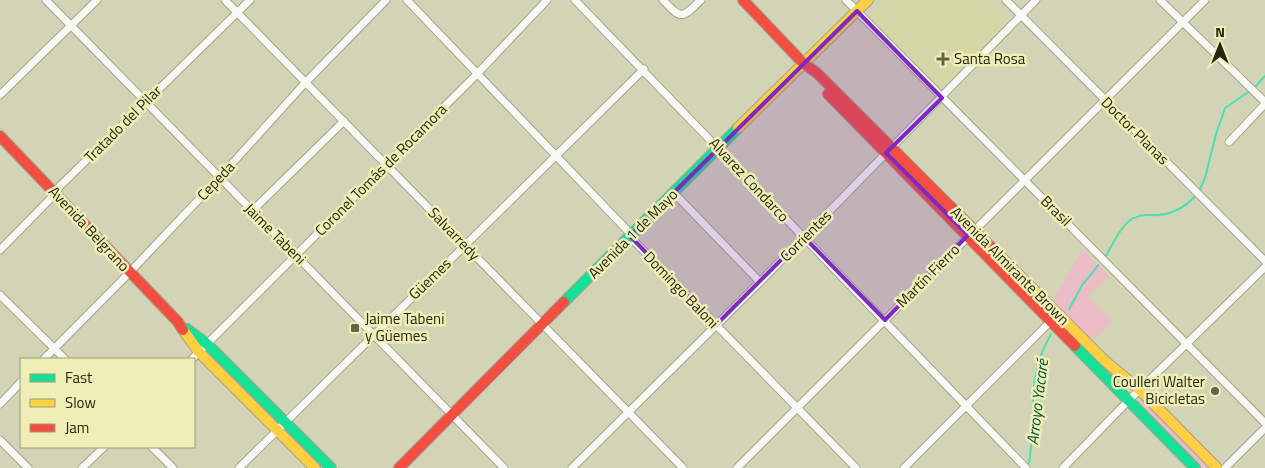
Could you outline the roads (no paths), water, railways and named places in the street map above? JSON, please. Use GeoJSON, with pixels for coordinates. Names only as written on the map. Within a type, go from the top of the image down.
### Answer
{"type":"FeatureCollection","features":[{"type":"Feature","properties":{"kind":"main road","name":"Avenida Almirante Brown"},"geometry":{"type":"LineString","coordinates":[[743,0],[803,63],[812,77],[971,232],[1054,317],[1128,401],[1195,468]]}},
{"type":"Feature","properties":{"kind":"main road","name":"Avenida 1 de Mayo"},"geometry":{"type":"LineString","coordinates":[[399,468],[868,0]]}},
{"type":"Feature","properties":{"kind":"main road","name":"Avenida Belgrano"},"geometry":{"type":"LineString","coordinates":[[0,136],[178,322],[199,352],[331,468]]}},
{"type":"Feature","properties":{"kind":"main road","name":"Avenida Almirante Brown"},"geometry":{"type":"LineString","coordinates":[[1054,317],[1140,390],[1217,468]]}},
{"type":"Feature","properties":{"kind":"main road","name":"Avenida Belgrano"},"geometry":{"type":"LineString","coordinates":[[281,426],[315,468]]}},
{"type":"Feature","properties":{"kind":"street","name":"Jaime Tabeni"},"geometry":{"type":"LineString","coordinates":[[46,0],[504,468]]}},
{"type":"Feature","properties":{"kind":"street"},"geometry":{"type":"LineString","coordinates":[[0,96],[97,0]]}},
{"type":"Feature","properties":{"kind":"street","name":"Salvarredy"},"geometry":{"type":"LineString","coordinates":[[225,0],[682,468]]}},
{"type":"Feature","properties":{"kind":"street","name":"Tratado del Pilar"},"geometry":{"type":"LineString","coordinates":[[0,250],[56,193],[60,186],[250,0]]}},
{"type":"Feature","properties":{"kind":"street","name":"Cepeda"},"geometry":{"type":"LineString","coordinates":[[45,358],[130,272],[305,83],[386,0]]}},
{"type":"Feature","properties":{"kind":"street","name":"Domingo Baloni"},"geometry":{"type":"LineString","coordinates":[[407,0],[626,229],[630,236],[856,468]]}},
{"type":"Feature","properties":{"kind":"street","name":"Coronel Tomás de Rocamora"},"geometry":{"type":"LineString","coordinates":[[199,352],[477,74],[547,0]]}},
{"type":"Feature","properties":{"kind":"street","name":"Alvarez Condarco"},"geometry":{"type":"LineString","coordinates":[[576,0],[1026,468]]}},
{"type":"Feature","properties":{"kind":"street"},"geometry":{"type":"LineString","coordinates":[[663,0],[676,14],[686,14],[701,0]]}},
{"type":"Feature","properties":{"kind":"street","name":"Brasil"},"geometry":{"type":"LineString","coordinates":[[846,0],[1265,423]]}},
{"type":"Feature","properties":{"kind":"street","name":"Doctor Planas"},"geometry":{"type":"LineString","coordinates":[[1006,0],[1265,261]]}},
{"type":"Feature","properties":{"kind":"street","name":"Corrientes"},"geometry":{"type":"LineString","coordinates":[[572,468],[760,282],[1036,0]]}},
{"type":"Feature","properties":{"kind":"street"},"geometry":{"type":"LineString","coordinates":[[1160,0],[1265,103],[1229,142]]}},
{"type":"Feature","properties":{"kind":"street","name":"Martín Fierro"},"geometry":{"type":"LineString","coordinates":[[737,468],[1205,0]]}},
{"type":"Feature","properties":{"kind":"street","name":"Güemes"},"geometry":{"type":"LineString","coordinates":[[238,468],[644,69]]}},
{"type":"Feature","properties":{"kind":"street"},"geometry":{"type":"LineString","coordinates":[[252,211],[344,121]]}},
{"type":"Feature","properties":{"kind":"street"},"geometry":{"type":"LineString","coordinates":[[674,193],[760,282]]}},
{"type":"Feature","properties":{"kind":"street"},"geometry":{"type":"LineString","coordinates":[[1063,468],[1128,401],[1265,267]]}},
{"type":"Feature","properties":{"kind":"street"},"geometry":{"type":"LineString","coordinates":[[0,295],[64,358]]}},
{"type":"Feature","properties":{"kind":"street"},"geometry":{"type":"LineString","coordinates":[[904,468],[1054,317]]}},
{"type":"Feature","properties":{"kind":"street"},"geometry":{"type":"LineString","coordinates":[[0,404],[20,383]]}},
{"type":"Feature","properties":{"kind":"street"},"geometry":{"type":"LineString","coordinates":[[1225,468],[1265,428]]}},
{"type":"Feature","properties":{"kind":"street"},"geometry":{"type":"LineString","coordinates":[[0,440],[28,468]]}},
{"type":"Feature","properties":{"kind":"street"},"geometry":{"type":"LineString","coordinates":[[82,468],[103,448]]}},
{"type":"Feature","properties":{"kind":"street"},"geometry":{"type":"LineString","coordinates":[[153,448],[173,468]]}},
{"type":"Feature","properties":{"kind":"waterway","name":"Arroyo Yacaré"},"geometry":{"type":"LineString","coordinates":[[1254,88],[1265,76]]}},
{"type":"Feature","properties":{"kind":"waterway","name":"Arroyo Yacaré"},"geometry":{"type":"LineString","coordinates":[[1199,191],[1205,178],[1216,134],[1225,108],[1250,91]]}},
{"type":"Feature","properties":{"kind":"waterway","name":"Arroyo Yacaré"},"geometry":{"type":"LineString","coordinates":[[1106,256],[1121,230],[1133,218],[1174,211],[1184,206],[1196,195]]}},
{"type":"Feature","properties":{"kind":"waterway","name":"Arroyo Yacaré"},"geometry":{"type":"LineString","coordinates":[[1069,309],[1083,284],[1098,265]]}},
{"type":"Feature","properties":{"kind":"waterway","name":"Arroyo Yacaré"},"geometry":{"type":"LineString","coordinates":[[1027,465],[1031,450],[1034,384],[1042,352],[1051,334]]}},
{"type":"Feature","properties":{"kind":"place","name":"Santa Rosa"},"geometry":{"type":"Point","coordinates":[943,59]}},
{"type":"Feature","properties":{"kind":"place","name":"Jaime Tabeni y Güemes"},"geometry":{"type":"Point","coordinates":[355,328]}},
{"type":"Feature","properties":{"kind":"place","name":"Coulleri Walter Bicicletas"},"geometry":{"type":"Point","coordinates":[1215,391]}}]}
